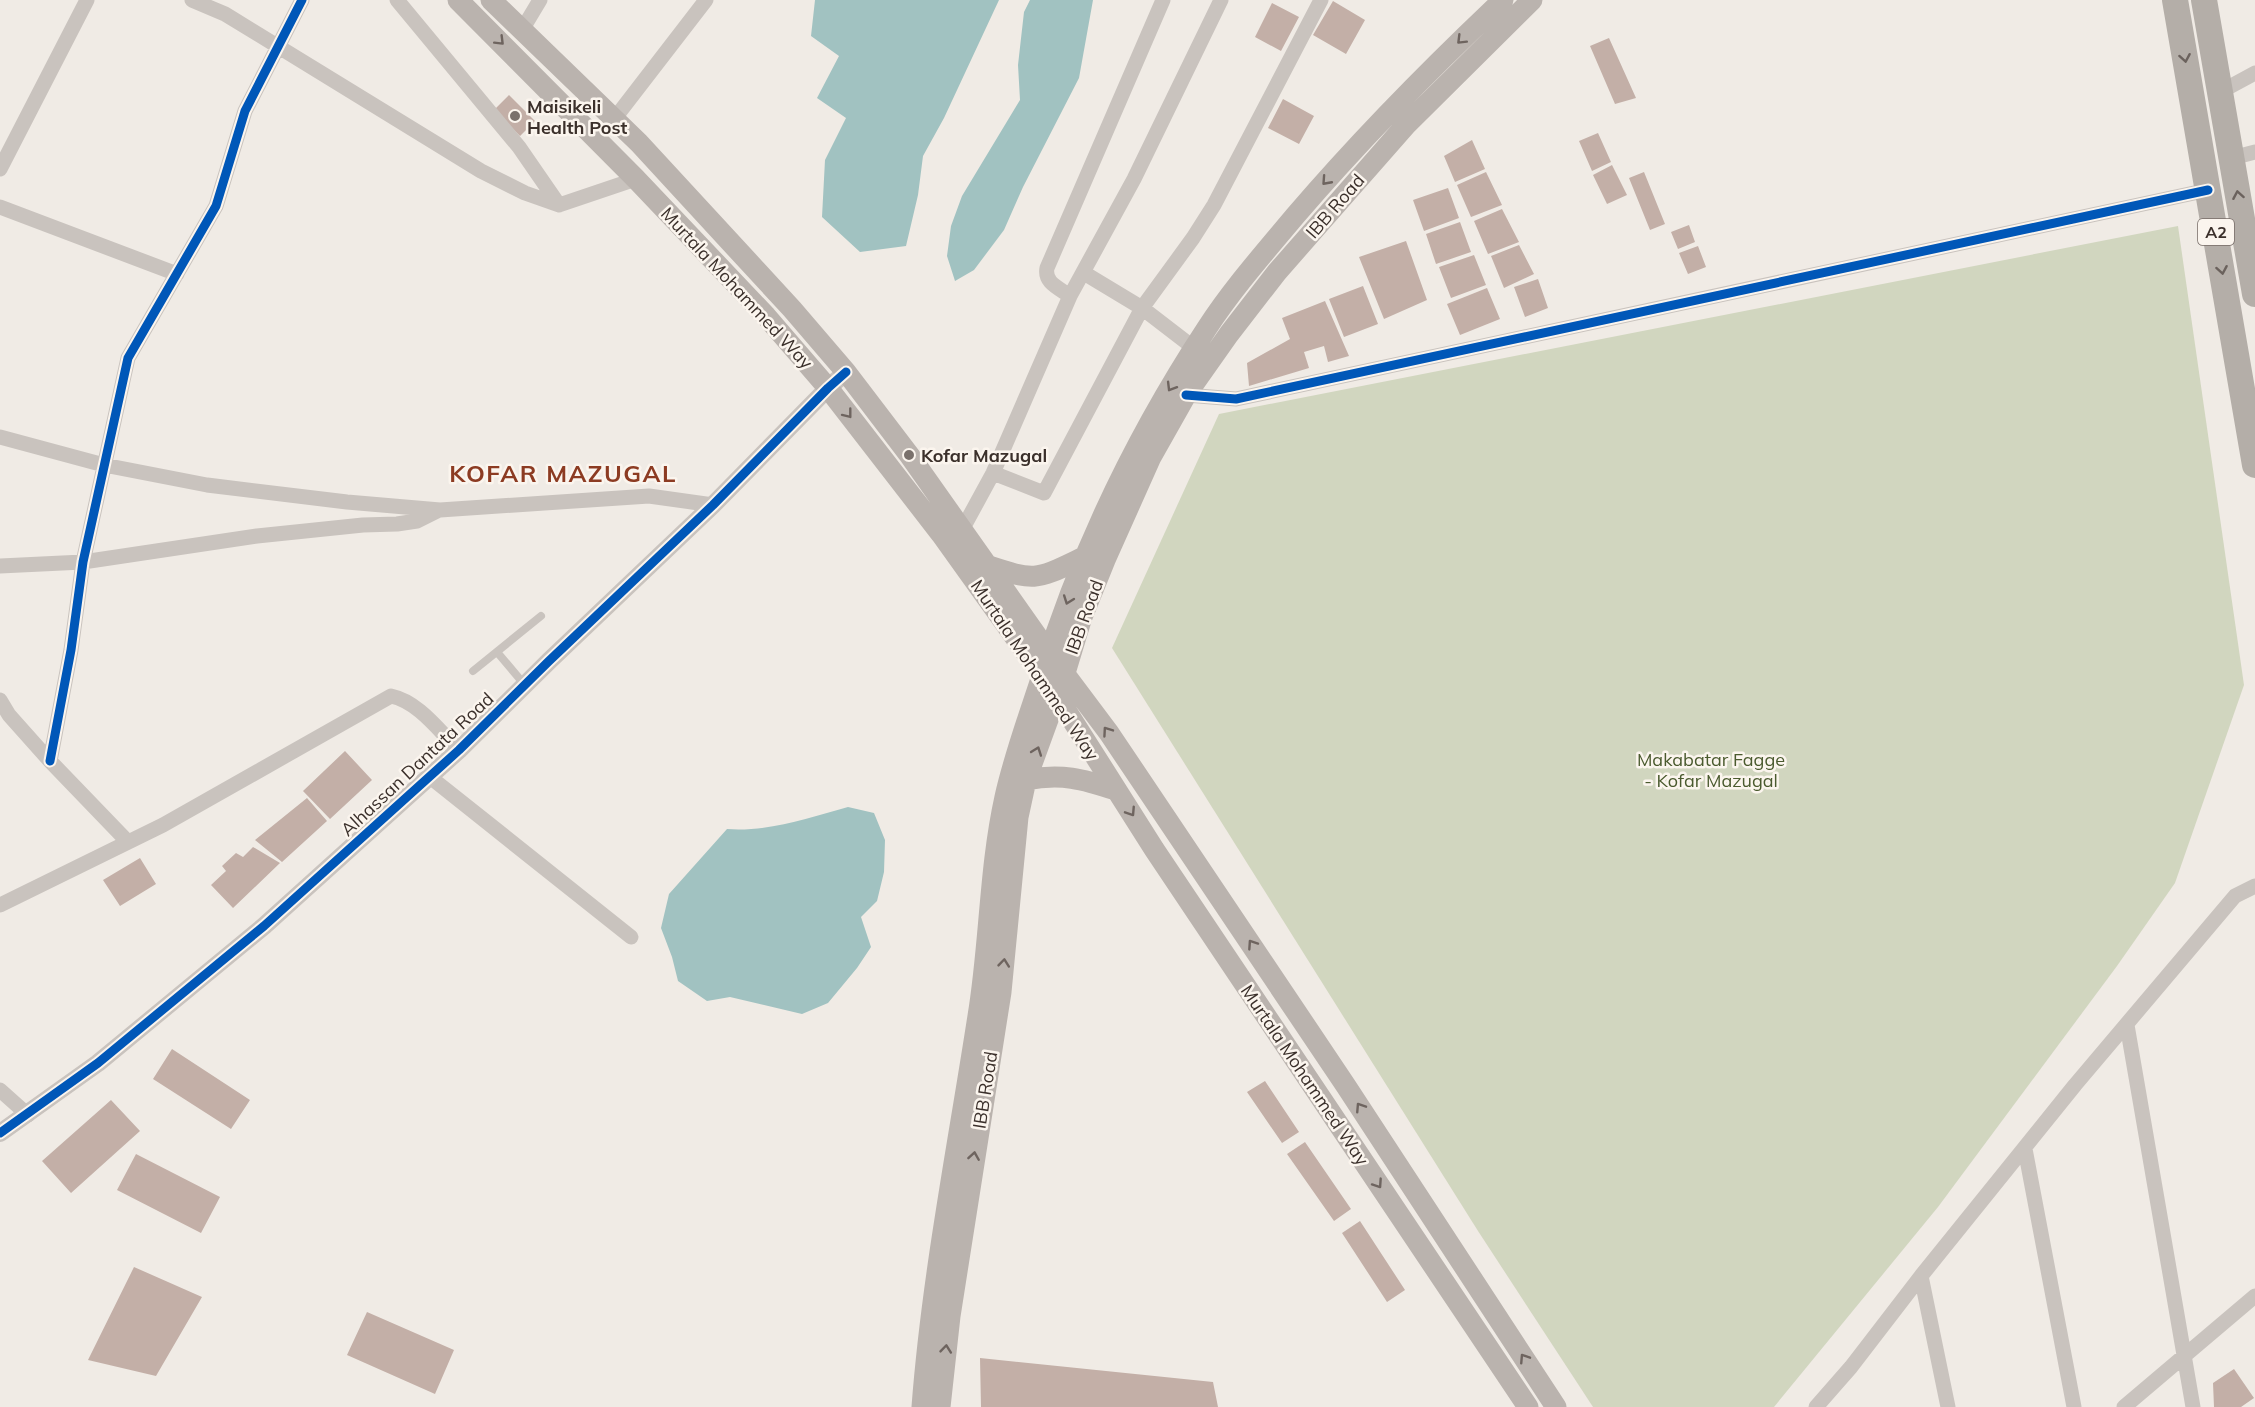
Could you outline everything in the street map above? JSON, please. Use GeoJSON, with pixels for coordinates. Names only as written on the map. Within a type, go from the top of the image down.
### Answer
{"type":"FeatureCollection","features":[{"type":"Feature","properties":{"kind":"highway","name":"A2"},"geometry":{"type":"LineString","coordinates":[[2175,0],[2255,465]]}},
{"type":"Feature","properties":{"kind":"highway","name":"A2"},"geometry":{"type":"LineString","coordinates":[[2204,0],[2220,93],[2243,155],[2255,294]]}},
{"type":"Feature","properties":{"kind":"main road","name":"Murtala Mohammed Way"},"geometry":{"type":"LineString","coordinates":[[458,0],[636,179],[766,316],[828,388],[940,534],[1057,696],[1116,790],[1528,1407]]}},
{"type":"Feature","properties":{"kind":"main road","name":"Murtala Mohammed Way"},"geometry":{"type":"LineString","coordinates":[[491,0],[615,118],[792,309],[846,372],[910,456],[1049,653],[1109,733],[1209,880],[1556,1407]]}},
{"type":"Feature","properties":{"kind":"main road","name":"IBB Road"},"geometry":{"type":"LineString","coordinates":[[922,1407],[931,1311],[986,968],[999,829],[1013,765],[1049,653],[1084,557],[1137,444],[1208,326],[1254,265],[1303,207],[1385,117],[1503,0]]}},
{"type":"Feature","properties":{"kind":"main road","name":"IBB Road"},"geometry":{"type":"LineString","coordinates":[[940,1407],[951,1305],[1001,992],[1012,859],[1018,817],[1026,780],[1065,673],[1082,617],[1132,498],[1186,395],[1229,334],[1284,264],[1406,125],[1532,0]]}},
{"type":"Feature","properties":{"kind":"main road"},"geometry":{"type":"LineString","coordinates":[[986,565],[1031,578],[1045,576],[1084,557]]}},
{"type":"Feature","properties":{"kind":"main road"},"geometry":{"type":"LineString","coordinates":[[1026,780],[1057,776],[1079,778],[1116,790]]}},
{"type":"Feature","properties":{"kind":"main road"},"geometry":{"type":"LineString","coordinates":[[1457,1303],[1479,1288]]}},
{"type":"Feature","properties":{"kind":"street"},"geometry":{"type":"LineString","coordinates":[[0,169],[87,0]]}},
{"type":"Feature","properties":{"kind":"street"},"geometry":{"type":"LineString","coordinates":[[192,0],[225,14],[481,171],[525,193],[559,204],[636,179]]}},
{"type":"Feature","properties":{"kind":"street"},"geometry":{"type":"LineString","coordinates":[[50,761],[71,650],[83,562],[128,358],[216,206],[244,111],[302,0]]}},
{"type":"Feature","properties":{"kind":"street"},"geometry":{"type":"LineString","coordinates":[[397,0],[519,147],[559,204]]}},
{"type":"Feature","properties":{"kind":"street"},"geometry":{"type":"LineString","coordinates":[[522,30],[540,0]]}},
{"type":"Feature","properties":{"kind":"street"},"geometry":{"type":"LineString","coordinates":[[615,118],[706,0]]}},
{"type":"Feature","properties":{"kind":"street"},"geometry":{"type":"LineString","coordinates":[[1070,296],[1047,280],[1047,268],[1163,0]]}},
{"type":"Feature","properties":{"kind":"street"},"geometry":{"type":"LineString","coordinates":[[962,530],[993,473],[1070,296],[1134,179],[1221,0]]}},
{"type":"Feature","properties":{"kind":"street"},"geometry":{"type":"LineString","coordinates":[[993,473],[1044,493],[1142,308],[1214,205],[1321,0]]}},
{"type":"Feature","properties":{"kind":"street"},"geometry":{"type":"LineString","coordinates":[[2220,93],[2255,73]]}},
{"type":"Feature","properties":{"kind":"street"},"geometry":{"type":"LineString","coordinates":[[1186,395],[1236,399],[2208,190]]}},
{"type":"Feature","properties":{"kind":"street"},"geometry":{"type":"LineString","coordinates":[[0,207],[177,274]]}},
{"type":"Feature","properties":{"kind":"street"},"geometry":{"type":"LineString","coordinates":[[1084,273],[1142,308],[1194,348]]}},
{"type":"Feature","properties":{"kind":"street","name":"Alhassan Dantata Road"},"geometry":{"type":"LineString","coordinates":[[0,1133],[98,1063],[264,926],[430,777],[713,505],[846,372]]}},
{"type":"Feature","properties":{"kind":"street"},"geometry":{"type":"LineString","coordinates":[[0,437],[104,465],[207,485],[347,502],[440,510],[649,496],[713,505]]}},
{"type":"Feature","properties":{"kind":"street"},"geometry":{"type":"LineString","coordinates":[[0,566],[83,562],[257,536],[363,525],[397,524],[417,521],[440,510]]}},
{"type":"Feature","properties":{"kind":"street"},"geometry":{"type":"LineString","coordinates":[[0,905],[163,825],[391,696],[403,698],[417,708],[459,750]]}},
{"type":"Feature","properties":{"kind":"street"},"geometry":{"type":"LineString","coordinates":[[0,700],[9,715],[50,761],[128,842]]}},
{"type":"Feature","properties":{"kind":"street"},"geometry":{"type":"LineString","coordinates":[[430,777],[632,937]]}},
{"type":"Feature","properties":{"kind":"street"},"geometry":{"type":"LineString","coordinates":[[1816,1407],[1851,1367],[2075,1085],[2235,896],[2255,886]]}},
{"type":"Feature","properties":{"kind":"street"},"geometry":{"type":"LineString","coordinates":[[2127,1025],[2193,1407]]}},
{"type":"Feature","properties":{"kind":"street"},"geometry":{"type":"LineString","coordinates":[[0,1090],[28,1115]]}},
{"type":"Feature","properties":{"kind":"street"},"geometry":{"type":"LineString","coordinates":[[2025,1149],[2074,1407]]}},
{"type":"Feature","properties":{"kind":"street"},"geometry":{"type":"LineString","coordinates":[[1921,1276],[1948,1407]]}},
{"type":"Feature","properties":{"kind":"street"},"geometry":{"type":"LineString","coordinates":[[2124,1407],[2255,1296]]}},
{"type":"Feature","properties":{"kind":"lane"},"geometry":{"type":"LineString","coordinates":[[473,671],[541,616]]}},
{"type":"Feature","properties":{"kind":"lane"},"geometry":{"type":"LineString","coordinates":[[497,652],[525,685]]}},
{"type":"Feature","properties":{"kind":"green space","name":"Makabatar Fagge - Kofar Mazugal"},"geometry":{"type":"Polygon","coordinates":[[[2178,226],[2244,685],[2175,883],[2117,966],[1938,1207],[1774,1407],[1593,1407],[1478,1231],[1112,648],[1219,414],[2178,226]]]}},
{"type":"Feature","properties":{"kind":"water"},"geometry":{"type":"Polygon","coordinates":[[[815,0],[999,0],[944,118],[923,156],[918,195],[906,246],[860,252],[822,217],[825,160],[846,118],[817,98],[839,56],[811,36],[815,0]]]}},
{"type":"Feature","properties":{"kind":"water"},"geometry":{"type":"Polygon","coordinates":[[[1030,0],[1093,0],[1079,78],[1023,187],[1004,230],[974,270],[955,281],[947,256],[951,226],[962,196],[1020,100],[1018,65],[1024,12],[1030,0]]]}},
{"type":"Feature","properties":{"kind":"water"},"geometry":{"type":"Polygon","coordinates":[[[848,807],[874,813],[885,840],[884,872],[877,901],[861,917],[871,947],[828,1003],[802,1014],[730,997],[707,1001],[678,981],[661,928],[669,894],[727,829],[773,826],[848,807]]]}},
{"type":"Feature","properties":{"kind":"building"},"geometry":{"type":"Polygon","coordinates":[[[1333,1],[1365,20],[1346,54],[1313,35],[1333,1]]]}},
{"type":"Feature","properties":{"kind":"building"},"geometry":{"type":"Polygon","coordinates":[[[1272,3],[1299,17],[1281,51],[1255,37],[1272,3]]]}},
{"type":"Feature","properties":{"kind":"building"},"geometry":{"type":"Polygon","coordinates":[[[1609,38],[1636,98],[1615,104],[1590,46],[1609,38]]]}},
{"type":"Feature","properties":{"kind":"building","name":"Maisikeli Health Post"},"geometry":{"type":"Polygon","coordinates":[[[509,95],[535,121],[520,136],[494,110],[509,95]]]}},
{"type":"Feature","properties":{"kind":"building"},"geometry":{"type":"Polygon","coordinates":[[[1283,99],[1314,116],[1299,144],[1268,128],[1283,99]]]}},
{"type":"Feature","properties":{"kind":"building"},"geometry":{"type":"Polygon","coordinates":[[[1598,133],[1611,162],[1592,171],[1579,141],[1598,133]]]}},
{"type":"Feature","properties":{"kind":"building"},"geometry":{"type":"Polygon","coordinates":[[[1472,140],[1485,169],[1455,182],[1444,156],[1472,140]]]}},
{"type":"Feature","properties":{"kind":"building"},"geometry":{"type":"Polygon","coordinates":[[[1612,165],[1627,195],[1607,204],[1593,175],[1612,165]]]}},
{"type":"Feature","properties":{"kind":"building"},"geometry":{"type":"Polygon","coordinates":[[[1486,172],[1502,205],[1471,217],[1457,185],[1486,172]]]}},
{"type":"Feature","properties":{"kind":"building"},"geometry":{"type":"Polygon","coordinates":[[[1644,172],[1665,224],[1650,230],[1629,178],[1644,172]]]}},
{"type":"Feature","properties":{"kind":"building"},"geometry":{"type":"Polygon","coordinates":[[[1448,188],[1459,218],[1424,231],[1413,200],[1448,188]]]}},
{"type":"Feature","properties":{"kind":"building"},"geometry":{"type":"Polygon","coordinates":[[[1502,209],[1519,242],[1488,254],[1474,221],[1502,209]]]}},
{"type":"Feature","properties":{"kind":"building"},"geometry":{"type":"Polygon","coordinates":[[[1460,222],[1471,252],[1436,264],[1426,234],[1460,222]]]}},
{"type":"Feature","properties":{"kind":"building"},"geometry":{"type":"Polygon","coordinates":[[[1689,225],[1695,242],[1678,249],[1671,232],[1689,225]]]}},
{"type":"Feature","properties":{"kind":"building"},"geometry":{"type":"Polygon","coordinates":[[[1406,241],[1427,300],[1384,319],[1359,257],[1406,241]]]}},
{"type":"Feature","properties":{"kind":"building"},"geometry":{"type":"Polygon","coordinates":[[[1519,245],[1534,274],[1504,288],[1491,256],[1519,245]]]}},
{"type":"Feature","properties":{"kind":"building"},"geometry":{"type":"Polygon","coordinates":[[[1698,246],[1706,267],[1688,274],[1679,253],[1698,246]]]}},
{"type":"Feature","properties":{"kind":"building"},"geometry":{"type":"Polygon","coordinates":[[[1474,255],[1486,285],[1451,298],[1439,267],[1474,255]]]}},
{"type":"Feature","properties":{"kind":"building"},"geometry":{"type":"Polygon","coordinates":[[[1538,279],[1548,308],[1525,317],[1514,287],[1538,279]]]}},
{"type":"Feature","properties":{"kind":"building"},"geometry":{"type":"Polygon","coordinates":[[[1363,286],[1378,324],[1344,337],[1329,299],[1363,286]]]}},
{"type":"Feature","properties":{"kind":"building"},"geometry":{"type":"Polygon","coordinates":[[[1487,288],[1500,319],[1460,335],[1447,304],[1487,288]]]}},
{"type":"Feature","properties":{"kind":"building"},"geometry":{"type":"Polygon","coordinates":[[[1325,301],[1349,356],[1328,362],[1324,346],[1304,352],[1309,368],[1249,386],[1247,363],[1290,339],[1282,318],[1325,301]]]}},
{"type":"Feature","properties":{"kind":"building"},"geometry":{"type":"Polygon","coordinates":[[[345,751],[372,780],[330,819],[303,791],[345,751]]]}},
{"type":"Feature","properties":{"kind":"building"},"geometry":{"type":"Polygon","coordinates":[[[307,798],[327,821],[282,862],[255,840],[307,798]]]}},
{"type":"Feature","properties":{"kind":"building"},"geometry":{"type":"Polygon","coordinates":[[[253,847],[280,863],[233,908],[211,885],[226,871],[222,866],[236,853],[243,857],[253,847]]]}},
{"type":"Feature","properties":{"kind":"building"},"geometry":{"type":"Polygon","coordinates":[[[140,858],[156,884],[120,906],[103,880],[140,858]]]}},
{"type":"Feature","properties":{"kind":"building"},"geometry":{"type":"Polygon","coordinates":[[[172,1049],[250,1100],[231,1129],[153,1079],[172,1049]]]}},
{"type":"Feature","properties":{"kind":"building"},"geometry":{"type":"Polygon","coordinates":[[[1265,1081],[1299,1132],[1282,1143],[1247,1092],[1265,1081]]]}},
{"type":"Feature","properties":{"kind":"building"},"geometry":{"type":"Polygon","coordinates":[[[111,1100],[140,1131],[71,1193],[42,1161],[111,1100]]]}},
{"type":"Feature","properties":{"kind":"building"},"geometry":{"type":"Polygon","coordinates":[[[1305,1142],[1351,1209],[1334,1221],[1287,1154],[1305,1142]]]}},
{"type":"Feature","properties":{"kind":"building"},"geometry":{"type":"Polygon","coordinates":[[[136,1154],[220,1197],[201,1233],[117,1190],[136,1154]]]}},
{"type":"Feature","properties":{"kind":"building"},"geometry":{"type":"Polygon","coordinates":[[[1360,1221],[1405,1290],[1387,1302],[1342,1233],[1360,1221]]]}},
{"type":"Feature","properties":{"kind":"building"},"geometry":{"type":"Polygon","coordinates":[[[134,1267],[202,1297],[156,1376],[88,1360],[134,1267]]]}},
{"type":"Feature","properties":{"kind":"building"},"geometry":{"type":"Polygon","coordinates":[[[367,1312],[454,1350],[435,1394],[347,1355],[367,1312]]]}},
{"type":"Feature","properties":{"kind":"building"},"geometry":{"type":"Polygon","coordinates":[[[980,1358],[1213,1382],[1218,1407],[981,1407],[980,1358]]]}},
{"type":"Feature","properties":{"kind":"building"},"geometry":{"type":"Polygon","coordinates":[[[2234,1369],[2254,1398],[2241,1407],[2214,1407],[2213,1383],[2234,1369]]]}},
{"type":"Feature","properties":{"kind":"cycle path"},"geometry":{"type":"LineString","coordinates":[[50,761],[71,650],[83,562],[128,358],[216,206],[245,111],[302,0]]}},
{"type":"Feature","properties":{"kind":"cycle path"},"geometry":{"type":"LineString","coordinates":[[1186,395],[1236,399],[2208,190]]}},
{"type":"Feature","properties":{"kind":"cycle path"},"geometry":{"type":"LineString","coordinates":[[0,1133],[98,1063],[264,926],[459,750],[713,505],[846,372]]}},
{"type":"Feature","properties":{"kind":"place","name":"Maisikeli Health Post"},"geometry":{"type":"Point","coordinates":[515,116]}},
{"type":"Feature","properties":{"kind":"place","name":"Kofar Mazugal"},"geometry":{"type":"Point","coordinates":[909,455]}},
{"type":"Feature","properties":{"kind":"district","name":"KOFAR MAZUGAL"},"geometry":{"type":"Point","coordinates":[563,473]}}]}
